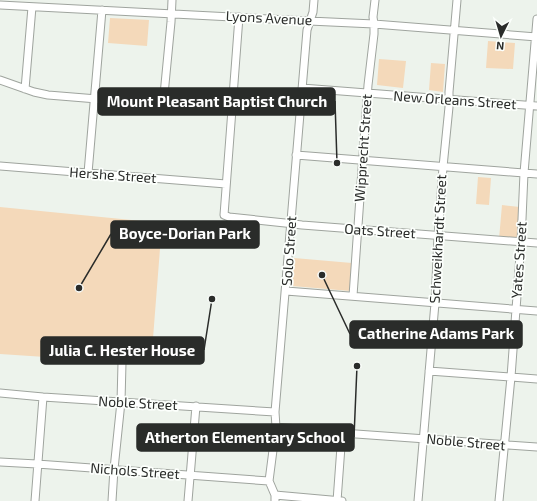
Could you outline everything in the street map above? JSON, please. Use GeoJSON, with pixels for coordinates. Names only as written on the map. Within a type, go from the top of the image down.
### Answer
{"type":"FeatureCollection","features":[{"type":"Feature","properties":{"kind":"street"},"geometry":{"type":"LineString","coordinates":[[163,104],[172,0]]}},
{"type":"Feature","properties":{"kind":"street","name":"Solo Street"},"geometry":{"type":"LineString","coordinates":[[269,481],[276,427],[275,412],[307,30],[309,20],[313,12],[314,0]]}},
{"type":"Feature","properties":{"kind":"street","name":"Wipprecht Street"},"geometry":{"type":"LineString","coordinates":[[353,296],[375,0]]}},
{"type":"Feature","properties":{"kind":"street","name":"Schweikhardt Street"},"geometry":{"type":"LineString","coordinates":[[418,501],[435,303],[443,167],[457,0]]}},
{"type":"Feature","properties":{"kind":"street","name":"Lyons Avenue"},"geometry":{"type":"LineString","coordinates":[[0,5],[11,3],[32,7],[309,20],[536,37]]}},
{"type":"Feature","properties":{"kind":"street"},"geometry":{"type":"LineString","coordinates":[[25,89],[32,7]]}},
{"type":"Feature","properties":{"kind":"street"},"geometry":{"type":"LineString","coordinates":[[88,173],[102,10]]}},
{"type":"Feature","properties":{"kind":"street"},"geometry":{"type":"LineString","coordinates":[[226,184],[239,17]]}},
{"type":"Feature","properties":{"kind":"street","name":"Yates Street"},"geometry":{"type":"LineString","coordinates":[[499,501],[510,377],[524,173],[533,106],[537,19]]}},
{"type":"Feature","properties":{"kind":"street"},"geometry":{"type":"LineString","coordinates":[[0,80],[34,92],[48,95],[232,110]]}},
{"type":"Feature","properties":{"kind":"street","name":"New Orleans Street"},"geometry":{"type":"LineString","coordinates":[[302,88],[533,106]]}},
{"type":"Feature","properties":{"kind":"street"},"geometry":{"type":"LineString","coordinates":[[296,155],[537,174]]}},
{"type":"Feature","properties":{"kind":"street","name":"Hershe Street"},"geometry":{"type":"LineString","coordinates":[[0,166],[226,184]]}},
{"type":"Feature","properties":{"kind":"street","name":"Oats Street"},"geometry":{"type":"LineString","coordinates":[[226,184],[224,215],[229,217],[291,224],[537,243]]}},
{"type":"Feature","properties":{"kind":"street"},"geometry":{"type":"LineString","coordinates":[[286,290],[537,311]]}},
{"type":"Feature","properties":{"kind":"street"},"geometry":{"type":"LineString","coordinates":[[112,501],[121,402],[122,363]]}},
{"type":"Feature","properties":{"kind":"street"},"geometry":{"type":"LineString","coordinates":[[429,371],[537,379]]}},
{"type":"Feature","properties":{"kind":"street","name":"Noble Street"},"geometry":{"type":"LineString","coordinates":[[0,393],[275,412]]}},
{"type":"Feature","properties":{"kind":"street"},"geometry":{"type":"LineString","coordinates":[[35,501],[43,397]]}},
{"type":"Feature","properties":{"kind":"street"},"geometry":{"type":"LineString","coordinates":[[188,501],[196,406]]}},
{"type":"Feature","properties":{"kind":"street","name":"Noble Street"},"geometry":{"type":"LineString","coordinates":[[276,427],[537,447]]}},
{"type":"Feature","properties":{"kind":"street"},"geometry":{"type":"LineString","coordinates":[[337,501],[342,433]]}},
{"type":"Feature","properties":{"kind":"street","name":"Nichols Street"},"geometry":{"type":"LineString","coordinates":[[0,462],[269,481]]}},
{"type":"Feature","properties":{"kind":"street"},"geometry":{"type":"LineString","coordinates":[[269,481],[275,498],[342,501]]}},
{"type":"Feature","properties":{"kind":"shaded area"},"geometry":{"type":"Polygon","coordinates":[[[110,18],[149,20],[147,46],[108,43],[110,18]]]}},
{"type":"Feature","properties":{"kind":"shaded area"},"geometry":{"type":"Polygon","coordinates":[[[488,41],[515,43],[513,69],[486,68],[488,41]]]}},
{"type":"Feature","properties":{"kind":"shaded area"},"geometry":{"type":"Polygon","coordinates":[[[379,59],[406,61],[403,88],[377,85],[379,59]]]}},
{"type":"Feature","properties":{"kind":"shaded area"},"geometry":{"type":"Polygon","coordinates":[[[431,63],[445,64],[443,92],[429,90],[431,63]]]}},
{"type":"Feature","properties":{"kind":"shaded area"},"geometry":{"type":"Polygon","coordinates":[[[478,177],[491,178],[489,205],[476,204],[478,177]]]}},
{"type":"Feature","properties":{"kind":"shaded area"},"geometry":{"type":"Polygon","coordinates":[[[502,205],[520,207],[517,239],[499,239],[502,205]]]}},
{"type":"Feature","properties":{"kind":"shaded area"},"geometry":{"type":"Polygon","coordinates":[[[0,207],[162,223],[151,364],[0,354],[0,207]]]}},
{"type":"Feature","properties":{"kind":"shaded area"},"geometry":{"type":"Polygon","coordinates":[[[294,258],[352,263],[350,291],[292,286],[294,258]]]}},
{"type":"Feature","properties":{"kind":"place","name":"Mount Pleasant Baptist Church"},"geometry":{"type":"Point","coordinates":[337,163]}},
{"type":"Feature","properties":{"kind":"place","name":"Catherine Adams Park"},"geometry":{"type":"Point","coordinates":[322,275]}},
{"type":"Feature","properties":{"kind":"place","name":"Boyce-Dorian Park"},"geometry":{"type":"Point","coordinates":[79,288]}},
{"type":"Feature","properties":{"kind":"place","name":"Julia C. Hester House"},"geometry":{"type":"Point","coordinates":[212,299]}},
{"type":"Feature","properties":{"kind":"place","name":"Atherton Elementary School"},"geometry":{"type":"Point","coordinates":[357,366]}}]}
